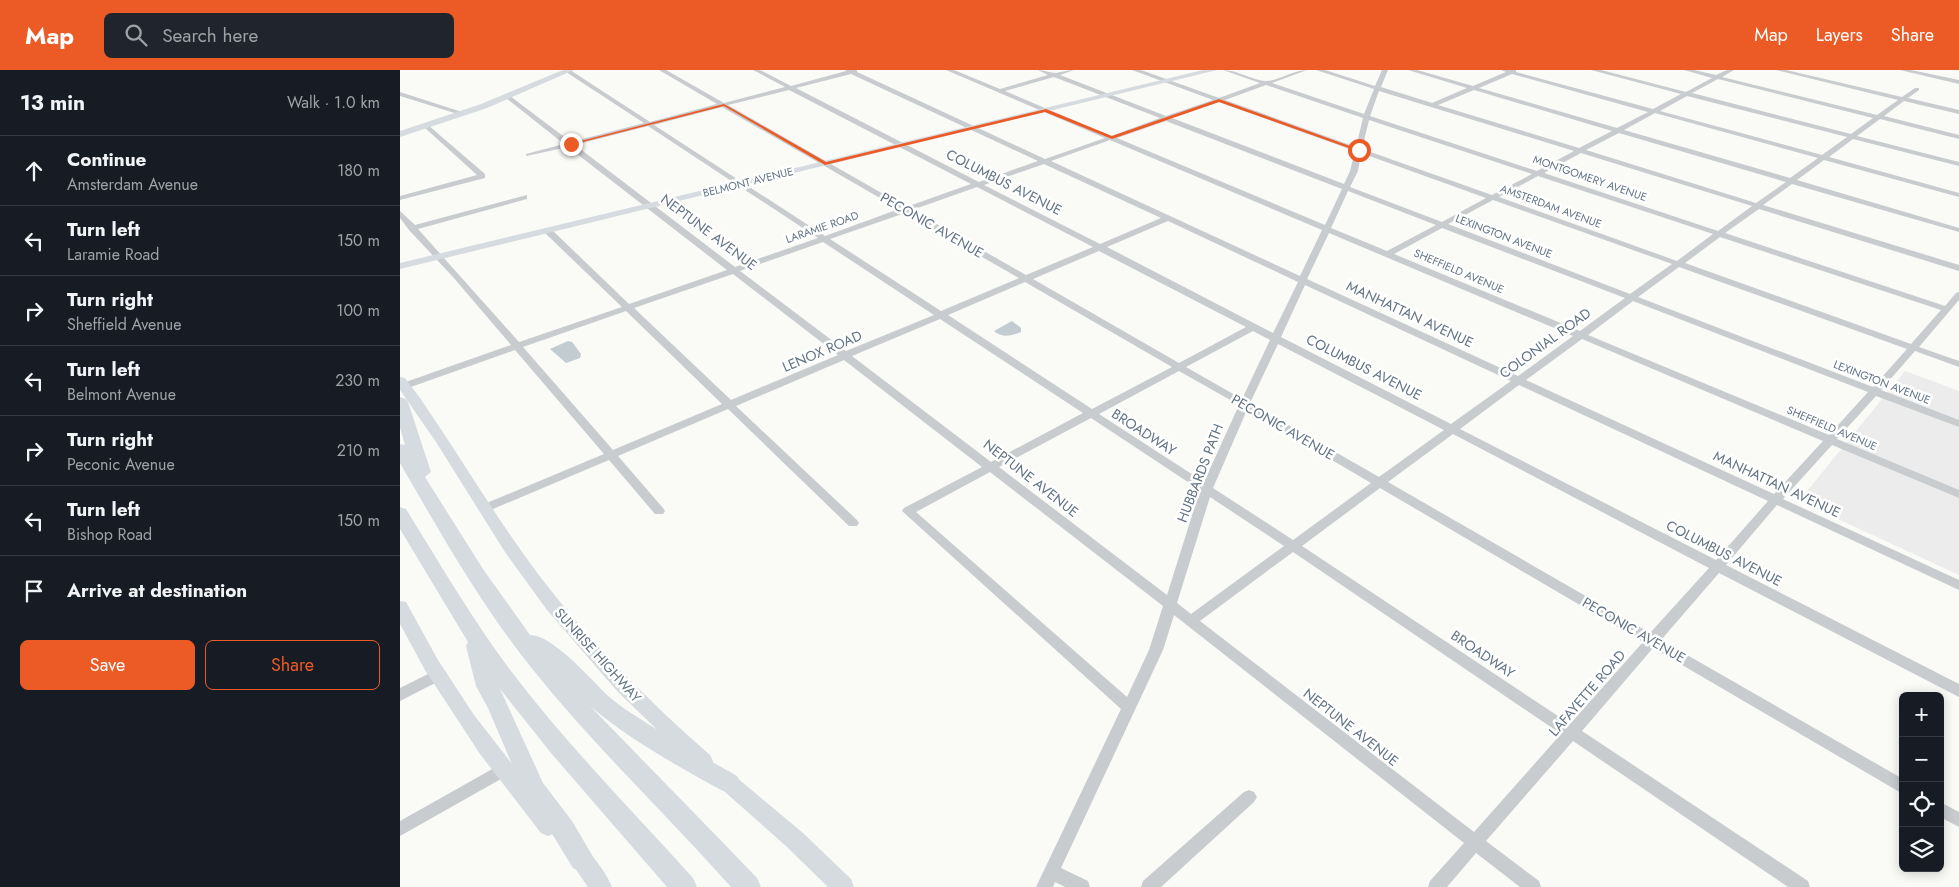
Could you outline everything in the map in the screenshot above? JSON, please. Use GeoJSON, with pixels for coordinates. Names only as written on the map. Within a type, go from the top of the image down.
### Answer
{"type":"FeatureCollection","features":[{"type":"Feature","properties":{"kind":"highway"},"geometry":{"type":"LineString","coordinates":[[401,390],[429,497]]}},
{"type":"Feature","properties":{"kind":"highway"},"geometry":{"type":"LineString","coordinates":[[400,449],[463,554],[514,628],[562,690],[748,887]]}},
{"type":"Feature","properties":{"kind":"highway"},"geometry":{"type":"LineString","coordinates":[[400,513],[436,576],[472,633],[518,697],[555,742],[684,887]]}},
{"type":"Feature","properties":{"kind":"highway"},"geometry":{"type":"LineString","coordinates":[[514,628],[572,671],[597,699],[615,714],[673,752],[729,783]]}},
{"type":"Feature","properties":{"kind":"highway"},"geometry":{"type":"LineString","coordinates":[[472,633],[487,686],[498,706],[534,790],[563,829],[582,860]]}},
{"type":"Feature","properties":{"kind":"main road"},"geometry":{"type":"LineString","coordinates":[[400,134],[508,97],[569,70]]}},
{"type":"Feature","properties":{"kind":"main road","name":"BELMONT AVENUE"},"geometry":{"type":"LineString","coordinates":[[400,266],[1213,70]]}},
{"type":"Feature","properties":{"kind":"main road","name":"SUNRISE HIGHWAY"},"geometry":{"type":"LineString","coordinates":[[401,390],[422,410],[546,596],[591,651],[649,711],[795,840],[843,887]]}},
{"type":"Feature","properties":{"kind":"main road"},"geometry":{"type":"LineString","coordinates":[[400,607],[438,675],[503,770],[556,835],[582,860],[595,885]]}},
{"type":"Feature","properties":{"kind":"street","name":"BROADWAY"},"geometry":{"type":"LineString","coordinates":[[569,70],[1292,545],[1802,887]]}},
{"type":"Feature","properties":{"kind":"street","name":"PECONIC AVENUE"},"geometry":{"type":"LineString","coordinates":[[662,70],[1379,482],[1899,785]]}},
{"type":"Feature","properties":{"kind":"street","name":"COLUMBUS AVENUE"},"geometry":{"type":"LineString","coordinates":[[756,70],[1959,690]]}},
{"type":"Feature","properties":{"kind":"street","name":"SHEFFIELD AVENUE"},"geometry":{"type":"LineString","coordinates":[[950,70],[1959,494]]}},
{"type":"Feature","properties":{"kind":"street","name":"LEXINGTON AVENUE"},"geometry":{"type":"LineString","coordinates":[[1041,70],[1959,424]]}},
{"type":"Feature","properties":{"kind":"street"},"geometry":{"type":"LineString","coordinates":[[1000,91],[1071,70]]}},
{"type":"Feature","properties":{"kind":"street","name":"AMSTERDAM AVENUE"},"geometry":{"type":"LineString","coordinates":[[1135,70],[1959,364]]}},
{"type":"Feature","properties":{"kind":"street","name":"MONTGOMERY AVENUE"},"geometry":{"type":"LineString","coordinates":[[1226,70],[1946,309]]}},
{"type":"Feature","properties":{"kind":"street","name":"LARAMIE ROAD"},"geometry":{"type":"LineString","coordinates":[[401,390],[734,269],[980,185],[1304,70]]}},
{"type":"Feature","properties":{"kind":"street"},"geometry":{"type":"LineString","coordinates":[[1319,70],[1959,268]]}},
{"type":"Feature","properties":{"kind":"street","name":"HUBBARDS PATH"},"geometry":{"type":"LineString","coordinates":[[1044,887],[1156,650],[1206,490],[1356,164],[1366,116],[1385,70]]}},
{"type":"Feature","properties":{"kind":"street"},"geometry":{"type":"LineString","coordinates":[[1411,70],[1959,230]]}},
{"type":"Feature","properties":{"kind":"street"},"geometry":{"type":"LineString","coordinates":[[1504,70],[1515,71],[1654,112],[1959,195]]}},
{"type":"Feature","properties":{"kind":"street"},"geometry":{"type":"LineString","coordinates":[[1594,70],[1959,164]]}},
{"type":"Feature","properties":{"kind":"street"},"geometry":{"type":"LineString","coordinates":[[1687,70],[1959,137]]}},
{"type":"Feature","properties":{"kind":"street"},"geometry":{"type":"LineString","coordinates":[[1389,253],[1731,70]]}},
{"type":"Feature","properties":{"kind":"street"},"geometry":{"type":"LineString","coordinates":[[1779,70],[1959,112]]}},
{"type":"Feature","properties":{"kind":"street"},"geometry":{"type":"LineString","coordinates":[[1903,70],[1959,82]]}},
{"type":"Feature","properties":{"kind":"street"},"geometry":{"type":"LineString","coordinates":[[528,155],[853,71]]}},
{"type":"Feature","properties":{"kind":"street","name":"MANHATTAN AVENUE"},"geometry":{"type":"LineString","coordinates":[[853,71],[1959,585]]}},
{"type":"Feature","properties":{"kind":"street"},"geometry":{"type":"LineString","coordinates":[[1433,105],[1515,71]]}},
{"type":"Feature","properties":{"kind":"street","name":"COLONIAL ROAD"},"geometry":{"type":"LineString","coordinates":[[1190,621],[1917,89]]}},
{"type":"Feature","properties":{"kind":"street"},"geometry":{"type":"LineString","coordinates":[[400,94],[463,114]]}},
{"type":"Feature","properties":{"kind":"street","name":"NEPTUNE AVENUE"},"geometry":{"type":"LineString","coordinates":[[508,97],[992,467],[1533,887]]}},
{"type":"Feature","properties":{"kind":"street"},"geometry":{"type":"LineString","coordinates":[[400,198],[482,176],[426,126]]}},
{"type":"Feature","properties":{"kind":"street"},"geometry":{"type":"LineString","coordinates":[[412,228],[524,197]]}},
{"type":"Feature","properties":{"kind":"street"},"geometry":{"type":"LineString","coordinates":[[400,213],[659,511]]}},
{"type":"Feature","properties":{"kind":"street","name":"LENOX ROAD"},"geometry":{"type":"LineString","coordinates":[[486,508],[1169,218]]}},
{"type":"Feature","properties":{"kind":"street"},"geometry":{"type":"LineString","coordinates":[[547,230],[853,523]]}},
{"type":"Feature","properties":{"kind":"street","name":"LAFAYETTE ROAD"},"geometry":{"type":"LineString","coordinates":[[1436,887],[1776,499],[1959,295]]}},
{"type":"Feature","properties":{"kind":"street"},"geometry":{"type":"LineString","coordinates":[[1128,708],[908,511],[1255,326]]}},
{"type":"Feature","properties":{"kind":"street"},"geometry":{"type":"LineString","coordinates":[[400,694],[438,675]]}},
{"type":"Feature","properties":{"kind":"street"},"geometry":{"type":"LineString","coordinates":[[400,829],[503,770]]}},
{"type":"Feature","properties":{"kind":"street"},"geometry":{"type":"LineString","coordinates":[[1150,887],[1249,797]]}},
{"type":"Feature","properties":{"kind":"street"},"geometry":{"type":"LineString","coordinates":[[1944,811],[1959,820]]}},
{"type":"Feature","properties":{"kind":"street"},"geometry":{"type":"LineString","coordinates":[[1051,871],[1082,887]]}},
{"type":"Feature","properties":{"kind":"shaded area"},"geometry":{"type":"Polygon","coordinates":[[[1012,321],[1021,328],[1021,332],[1007,336],[1000,335],[994,331],[1012,321]]]}},
{"type":"Feature","properties":{"kind":"shaded area"},"geometry":{"type":"Polygon","coordinates":[[[568,341],[572,342],[581,354],[580,358],[566,363],[550,349],[568,341]]]}},
{"type":"Feature","properties":{"kind":"shaded area"},"geometry":{"type":"Polygon","coordinates":[[[1905,371],[1959,391],[1959,575],[1799,501],[1905,371]]]}},
{"type":"Feature","properties":{"kind":"route"},"geometry":{"type":"LineString","coordinates":[[571,144],[724,105],[825,164],[1046,110],[1112,138],[1219,100],[1359,150]]}}]}
